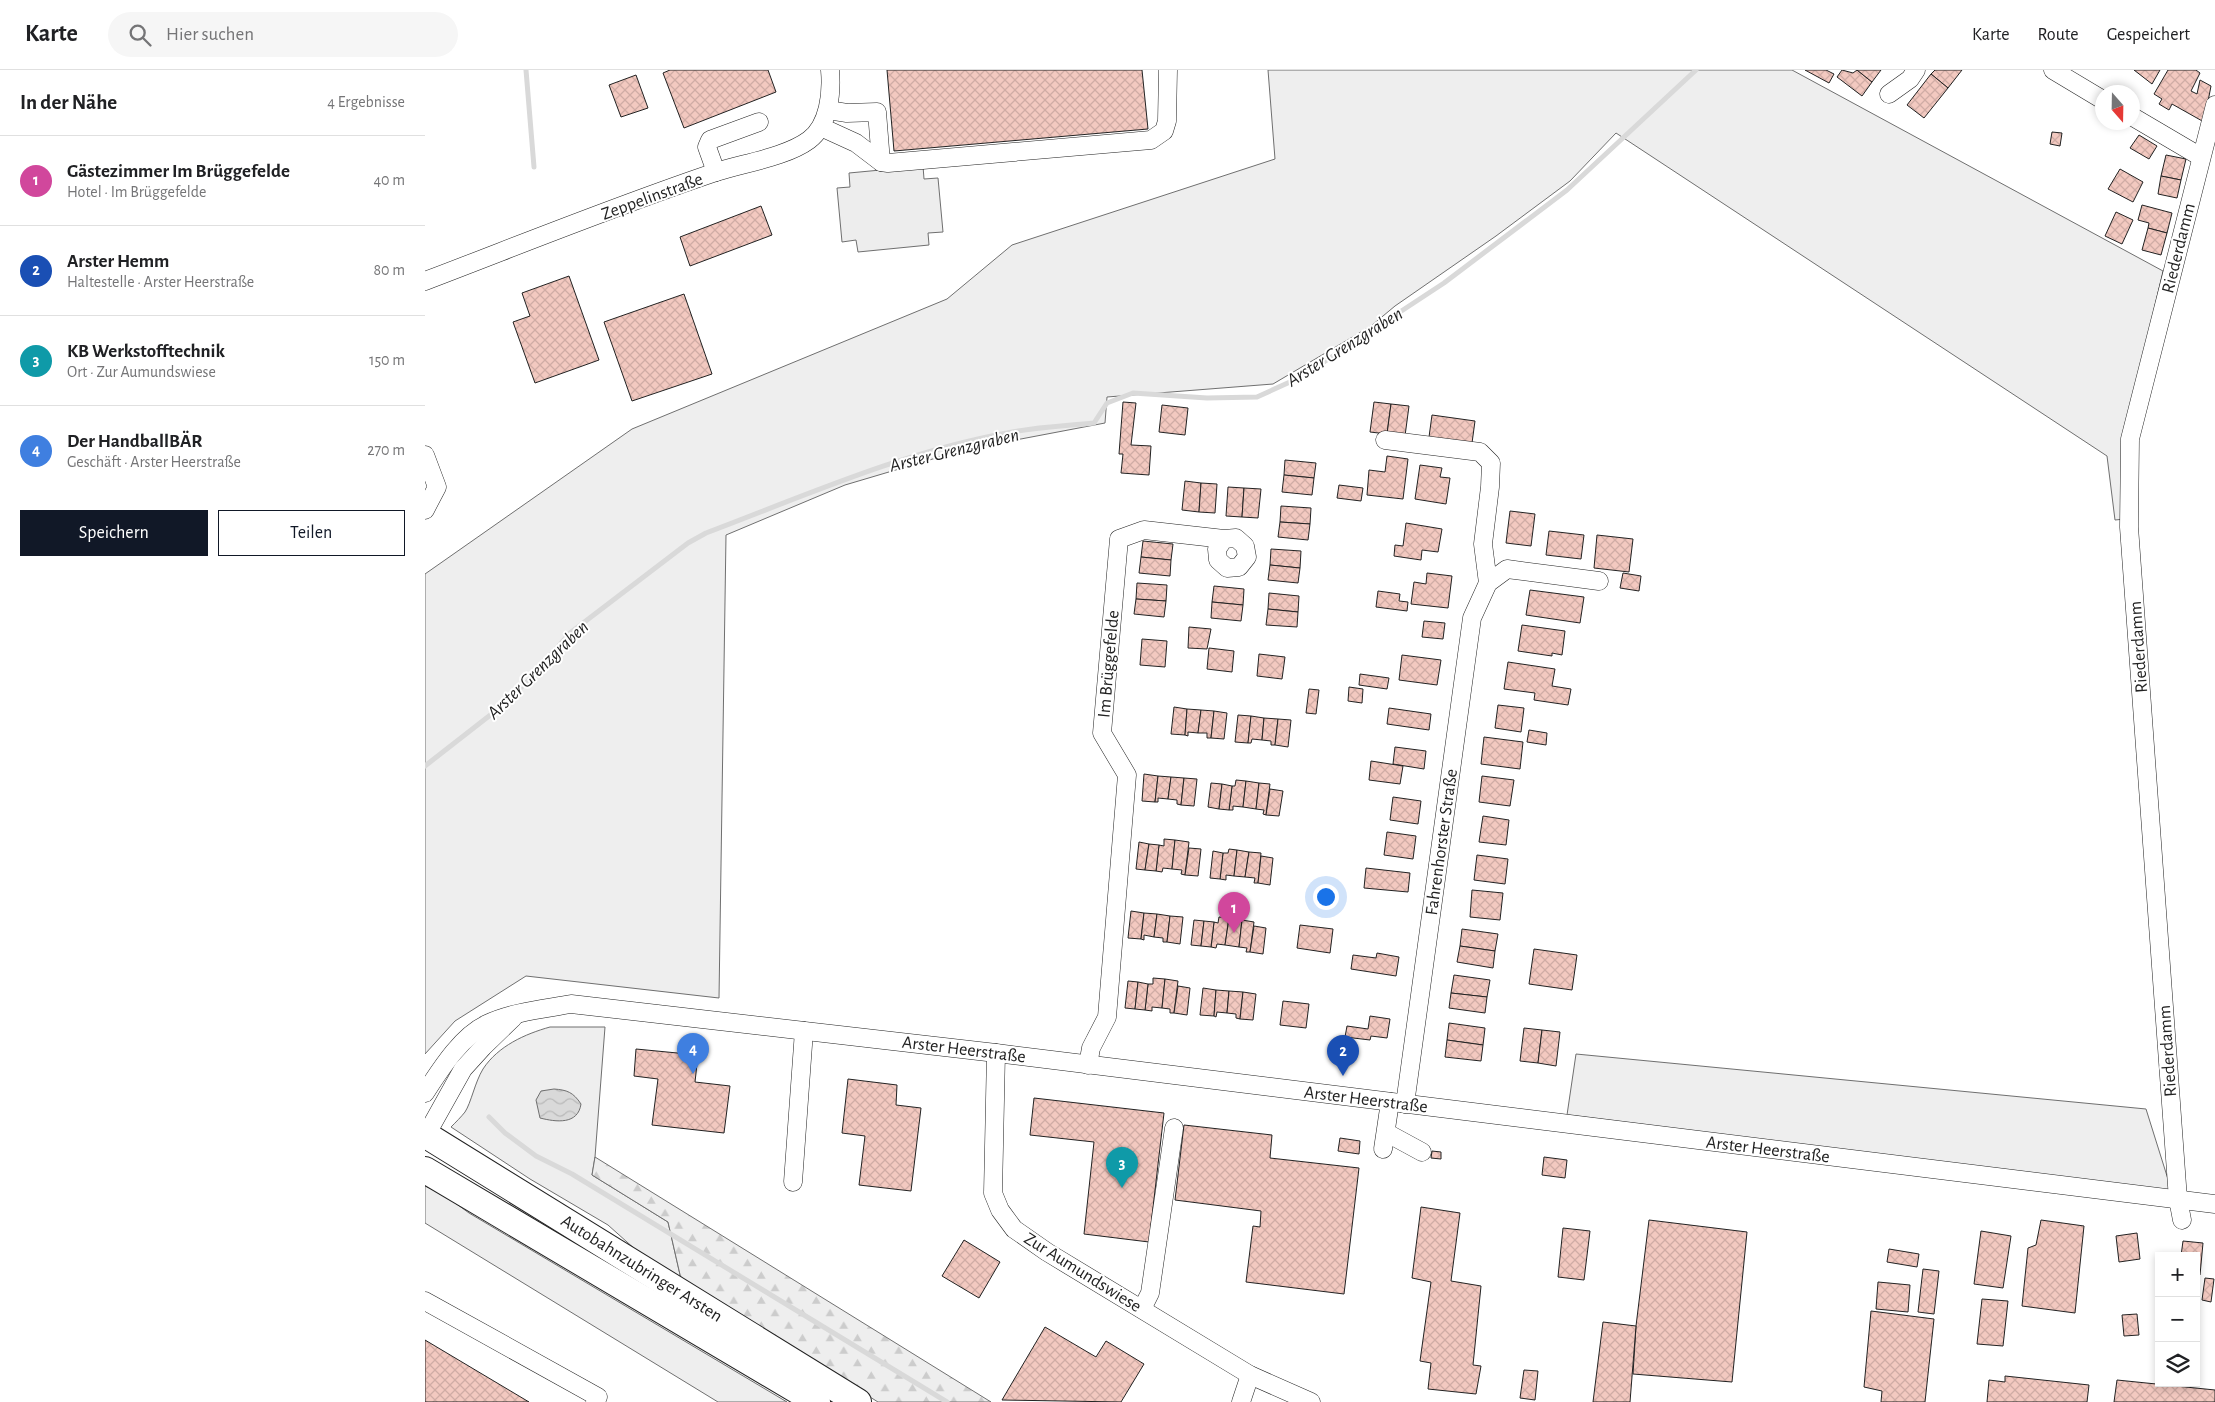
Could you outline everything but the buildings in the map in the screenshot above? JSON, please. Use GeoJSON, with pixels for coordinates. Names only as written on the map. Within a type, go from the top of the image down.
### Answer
{"type":"FeatureCollection","features":[{"type":"Feature","properties":{"kind":"highway","name":"Autobahnzubringer Arsten"},"geometry":{"type":"LineString","coordinates":[[425,1136],[858,1402]]}},
{"type":"Feature","properties":{"kind":"highway","name":"Autobahnzubringer Arsten"},"geometry":{"type":"LineString","coordinates":[[425,1170],[817,1402]]}},
{"type":"Feature","properties":{"kind":"street","name":"Zeppelinstraße"},"geometry":{"type":"LineString","coordinates":[[425,281],[716,172],[794,148],[810,139],[821,127],[828,110],[830,70]]}},
{"type":"Feature","properties":{"kind":"street"},"geometry":{"type":"LineString","coordinates":[[821,127],[856,143],[881,162],[1151,140],[1164,131],[1167,121],[1168,70]]}},
{"type":"Feature","properties":{"kind":"street"},"geometry":{"type":"LineString","coordinates":[[1889,94],[1909,79],[1916,70]]}},
{"type":"Feature","properties":{"kind":"street"},"geometry":{"type":"LineString","coordinates":[[2053,70],[2095,95]]}},
{"type":"Feature","properties":{"kind":"street","name":"Riederdamm"},"geometry":{"type":"LineString","coordinates":[[2182,1220],[2178,1199],[2129,527],[2130,439],[2215,105]]}},
{"type":"Feature","properties":{"kind":"street"},"geometry":{"type":"LineString","coordinates":[[828,110],[847,113],[877,112],[881,162]]}},
{"type":"Feature","properties":{"kind":"street"},"geometry":{"type":"LineString","coordinates":[[2140,121],[2201,157]]}},
{"type":"Feature","properties":{"kind":"street"},"geometry":{"type":"LineString","coordinates":[[716,172],[707,147],[710,140],[759,122]]}},
{"type":"Feature","properties":{"kind":"street"},"geometry":{"type":"LineString","coordinates":[[1385,440],[1480,452],[1491,463],[1483,544],[1487,584]]}},
{"type":"Feature","properties":{"kind":"street"},"geometry":{"type":"LineString","coordinates":[[425,455],[437,487],[425,510]]}},
{"type":"Feature","properties":{"kind":"street","name":"Im Brüggefelde"},"geometry":{"type":"LineString","coordinates":[[1088,1065],[1091,1048],[1107,1017],[1127,775],[1102,733],[1119,539],[1144,530],[1224,539]]}},
{"type":"Feature","properties":{"kind":"street"},"geometry":{"type":"LineString","coordinates":[[1487,584],[1507,569],[1599,580]]}},
{"type":"Feature","properties":{"kind":"street","name":"Fahrenhorster Straße"},"geometry":{"type":"LineString","coordinates":[[1422,1152],[1385,1141],[1398,1103],[1471,618],[1487,584]]}},
{"type":"Feature","properties":{"kind":"street","name":"Arster Heerstraße"},"geometry":{"type":"LineString","coordinates":[[425,1093],[460,1045],[486,1024],[517,1015],[571,1004],[996,1052],[1088,1065],[2215,1204]]}},
{"type":"Feature","properties":{"kind":"street"},"geometry":{"type":"LineString","coordinates":[[425,1136],[463,1069],[483,1046],[517,1015]]}},
{"type":"Feature","properties":{"kind":"street"},"geometry":{"type":"LineString","coordinates":[[793,1182],[805,1030]]}},
{"type":"Feature","properties":{"kind":"street","name":"Zur Aumundswiese"},"geometry":{"type":"LineString","coordinates":[[996,1052],[993,1192],[1000,1210],[1014,1229],[1250,1375],[1311,1402]]}},
{"type":"Feature","properties":{"kind":"street"},"geometry":{"type":"LineString","coordinates":[[1142,1309],[1150,1293],[1174,1128]]}},
{"type":"Feature","properties":{"kind":"street"},"geometry":{"type":"LineString","coordinates":[[425,1301],[598,1397],[595,1402]]}},
{"type":"Feature","properties":{"kind":"street"},"geometry":{"type":"LineString","coordinates":[[1241,1402],[1250,1375]]}},
{"type":"Feature","properties":{"kind":"green space"},"geometry":{"type":"Polygon","coordinates":[[[1268,70],[1792,70],[2163,271],[2125,436],[2125,519],[2115,520],[2107,456],[1616,133],[1570,181],[1496,236],[1395,306],[1371,326],[1273,384],[1107,397],[1105,423],[963,450],[845,485],[726,535],[719,998],[526,976],[455,1021],[425,1054],[425,574],[632,429],[947,299],[1012,245],[1275,159],[1268,70]]]}},
{"type":"Feature","properties":{"kind":"green space"},"geometry":{"type":"Polygon","coordinates":[[[550,1027],[605,1027],[592,1175],[668,1222],[681,1279],[646,1259],[608,1225],[530,1179],[451,1127],[465,1112],[480,1074],[489,1061],[504,1047],[531,1033],[550,1027]]]}},
{"type":"Feature","properties":{"kind":"green space"},"geometry":{"type":"Polygon","coordinates":[[[1576,1054],[2146,1109],[2172,1192],[1567,1115],[1576,1054]]]}},
{"type":"Feature","properties":{"kind":"green space"},"geometry":{"type":"Polygon","coordinates":[[[595,1157],[991,1402],[878,1402],[681,1279],[668,1222],[592,1175],[595,1157]]]}},
{"type":"Feature","properties":{"kind":"green space"},"geometry":{"type":"Polygon","coordinates":[[[425,1186],[443,1194],[469,1213],[787,1402],[718,1402],[425,1223],[425,1186]]]}},
{"type":"Feature","properties":{"kind":"shaded area"},"geometry":{"type":"Polygon","coordinates":[[[923,166],[924,179],[938,178],[943,232],[928,233],[929,245],[858,252],[856,240],[842,242],[837,188],[850,187],[849,173],[923,166]]]}},
{"type":"Feature","properties":{"kind":"water"},"geometry":{"type":"Polygon","coordinates":[[[554,1089],[569,1092],[578,1100],[581,1104],[576,1116],[559,1121],[540,1118],[536,1100],[541,1091],[554,1089]]]}},
{"type":"Feature","properties":{"kind":"waterway"},"geometry":{"type":"LineString","coordinates":[[526,70],[534,167]]}},
{"type":"Feature","properties":{"kind":"waterway","name":"Arster Grenzgraben"},"geometry":{"type":"LineString","coordinates":[[425,766],[498,709],[530,679],[570,633],[688,543],[706,533],[854,476],[930,451],[1018,431],[1094,423],[1107,403],[1133,393],[1207,398],[1257,397],[1301,377],[1444,283],[1567,190],[1696,70]]}},
{"type":"Feature","properties":{"kind":"waterway"},"geometry":{"type":"LineString","coordinates":[[489,1117],[505,1133],[536,1156],[572,1174],[947,1402]]}},
{"type":"Feature","properties":{"kind":"place","name":"Gästezimmer Im Brüggefelde"},"geometry":{"type":"Point","coordinates":[1234,933]}},
{"type":"Feature","properties":{"kind":"place","name":"Der HandballBÄR"},"geometry":{"type":"Point","coordinates":[693,1074]}},
{"type":"Feature","properties":{"kind":"place","name":"Arster Hemm"},"geometry":{"type":"Point","coordinates":[1343,1076]}},
{"type":"Feature","properties":{"kind":"place","name":"KB Werkstofftechnik"},"geometry":{"type":"Point","coordinates":[1122,1188]}}]}
